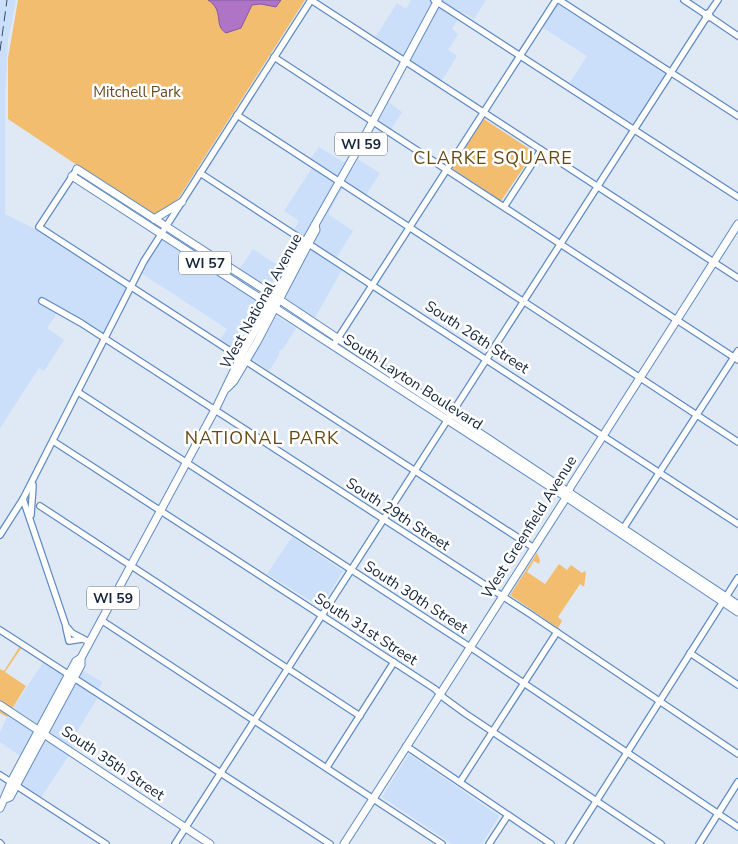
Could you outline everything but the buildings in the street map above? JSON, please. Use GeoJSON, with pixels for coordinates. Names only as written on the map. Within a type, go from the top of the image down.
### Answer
{"type":"FeatureCollection","features":[{"type":"Feature","properties":{"kind":"main road","name":"West National Avenue"},"geometry":{"type":"LineString","coordinates":[[0,808],[5,799],[10,797],[13,784],[72,676],[76,661],[81,658],[86,641],[101,620],[226,388],[307,242],[316,230],[315,225],[437,1]]}},
{"type":"Feature","properties":{"kind":"main road","name":"South Layton Boulevard"},"geometry":{"type":"LineString","coordinates":[[76,169],[276,298],[335,343]]}},
{"type":"Feature","properties":{"kind":"main road","name":"South Layton Boulevard"},"geometry":{"type":"LineString","coordinates":[[72,176],[160,235],[272,306],[335,343],[567,494],[724,599],[738,612]]}},
{"type":"Feature","properties":{"kind":"main road"},"geometry":{"type":"LineString","coordinates":[[154,219],[182,202]]}},
{"type":"Feature","properties":{"kind":"main road","name":"West Greenfield Avenue"},"geometry":{"type":"LineString","coordinates":[[344,844],[534,548],[603,435],[738,224]]}},
{"type":"Feature","properties":{"kind":"main road"},"geometry":{"type":"LineString","coordinates":[[217,270],[234,278],[239,274]]}},
{"type":"Feature","properties":{"kind":"main road","name":"South Layton Boulevard"},"geometry":{"type":"LineString","coordinates":[[724,599],[738,605]]}},
{"type":"Feature","properties":{"kind":"main road","name":"South 35th Street"},"geometry":{"type":"LineString","coordinates":[[0,705],[42,731],[210,844]]}},
{"type":"Feature","properties":{"kind":"street"},"geometry":{"type":"LineString","coordinates":[[0,535],[34,479],[160,235],[311,0],[483,114],[738,278]]}},
{"type":"Feature","properties":{"kind":"street"},"geometry":{"type":"LineString","coordinates":[[335,343],[557,0],[738,116]]}},
{"type":"Feature","properties":{"kind":"street"},"geometry":{"type":"LineString","coordinates":[[684,0],[738,36]]}},
{"type":"Feature","properties":{"kind":"street"},"geometry":{"type":"LineString","coordinates":[[176,844],[718,0]]}},
{"type":"Feature","properties":{"kind":"street"},"geometry":{"type":"LineString","coordinates":[[437,1],[738,197]]}},
{"type":"Feature","properties":{"kind":"street"},"geometry":{"type":"LineString","coordinates":[[274,57],[736,359]]}},
{"type":"Feature","properties":{"kind":"street"},"geometry":{"type":"LineString","coordinates":[[237,116],[738,442]]}},
{"type":"Feature","properties":{"kind":"street"},"geometry":{"type":"LineString","coordinates":[[504,207],[541,150]]}},
{"type":"Feature","properties":{"kind":"street"},"geometry":{"type":"LineString","coordinates":[[76,169],[39,227],[534,548]]}},
{"type":"Feature","properties":{"kind":"street","name":"South 26th Street"},"geometry":{"type":"LineString","coordinates":[[200,173],[738,524]]}},
{"type":"Feature","properties":{"kind":"street","name":"South 29th Street"},"geometry":{"type":"LineString","coordinates":[[42,301],[54,306],[503,596],[738,754]]}},
{"type":"Feature","properties":{"kind":"street"},"geometry":{"type":"LineString","coordinates":[[622,531],[696,414],[736,359],[738,351]]}},
{"type":"Feature","properties":{"kind":"street","name":"South 30th Street"},"geometry":{"type":"LineString","coordinates":[[78,392],[470,647],[738,828]]}},
{"type":"Feature","properties":{"kind":"street","name":"South 31st Street"},"geometry":{"type":"LineString","coordinates":[[53,440],[394,662],[493,732],[661,844]]}},
{"type":"Feature","properties":{"kind":"street"},"geometry":{"type":"LineString","coordinates":[[32,525],[31,502],[34,479]]}},
{"type":"Feature","properties":{"kind":"street"},"geometry":{"type":"LineString","coordinates":[[23,499],[66,626],[72,633],[86,641]]}},
{"type":"Feature","properties":{"kind":"street"},"geometry":{"type":"LineString","coordinates":[[40,506],[360,716]]}},
{"type":"Feature","properties":{"kind":"street"},"geometry":{"type":"LineString","coordinates":[[569,844],[738,578]]}},
{"type":"Feature","properties":{"kind":"street"},"geometry":{"type":"LineString","coordinates":[[101,620],[442,844]]}},
{"type":"Feature","properties":{"kind":"street"},"geometry":{"type":"LineString","coordinates":[[0,630],[330,844]]}},
{"type":"Feature","properties":{"kind":"street"},"geometry":{"type":"LineString","coordinates":[[460,782],[557,632]]}},
{"type":"Feature","properties":{"kind":"street"},"geometry":{"type":"LineString","coordinates":[[690,653],[738,685]]}},
{"type":"Feature","properties":{"kind":"street"},"geometry":{"type":"LineString","coordinates":[[327,767],[394,662]]}},
{"type":"Feature","properties":{"kind":"street"},"geometry":{"type":"LineString","coordinates":[[406,746],[551,844]]}},
{"type":"Feature","properties":{"kind":"street"},"geometry":{"type":"LineString","coordinates":[[0,775],[106,844]]}},
{"type":"Feature","properties":{"kind":"street"},"geometry":{"type":"LineString","coordinates":[[699,844],[738,782]]}},
{"type":"Feature","properties":{"kind":"street"},"geometry":{"type":"LineString","coordinates":[[489,844],[508,815]]}},
{"type":"Feature","properties":{"kind":"shaded area"},"geometry":{"type":"Polygon","coordinates":[[[0,0],[16,0],[8,40],[5,98],[5,214],[39,231],[127,288],[104,334],[61,307],[47,328],[64,340],[44,371],[39,368],[0,428],[0,0]]]}},
{"type":"Feature","properties":{"kind":"shaded area"},"geometry":{"type":"Polygon","coordinates":[[[208,0],[281,0],[276,7],[261,4],[252,5],[241,28],[226,33],[220,26],[216,9],[208,0]]]}},
{"type":"Feature","properties":{"kind":"shaded area"},"geometry":{"type":"Polygon","coordinates":[[[411,0],[486,0],[474,19],[462,12],[452,29],[458,34],[448,50],[457,56],[441,82],[373,41],[397,3],[406,9],[411,0]]]}},
{"type":"Feature","properties":{"kind":"shaded area"},"geometry":{"type":"Polygon","coordinates":[[[557,4],[665,72],[665,76],[634,124],[569,84],[587,56],[543,28],[557,4]]]}},
{"type":"Feature","properties":{"kind":"shaded area"},"geometry":{"type":"Polygon","coordinates":[[[389,102],[402,112],[391,130],[378,122],[389,102]]]}},
{"type":"Feature","properties":{"kind":"shaded area"},"geometry":{"type":"Polygon","coordinates":[[[319,147],[353,168],[358,159],[380,173],[366,195],[346,182],[328,214],[353,231],[335,260],[344,266],[313,321],[282,300],[313,242],[294,230],[299,221],[284,211],[314,165],[309,161],[319,147]]]}},
{"type":"Feature","properties":{"kind":"shaded area"},"geometry":{"type":"Polygon","coordinates":[[[161,239],[262,304],[264,308],[239,354],[219,341],[227,329],[141,273],[161,239]]]}},
{"type":"Feature","properties":{"kind":"shaded area"},"geometry":{"type":"Polygon","coordinates":[[[253,249],[287,271],[274,296],[237,273],[253,249]]]}},
{"type":"Feature","properties":{"kind":"shaded area"},"geometry":{"type":"Polygon","coordinates":[[[276,316],[296,328],[283,349],[279,351],[279,355],[269,371],[252,359],[276,316]]]}},
{"type":"Feature","properties":{"kind":"shaded area"},"geometry":{"type":"Polygon","coordinates":[[[292,537],[343,571],[321,607],[267,574],[292,537]]]}},
{"type":"Feature","properties":{"kind":"shaded area"},"geometry":{"type":"Polygon","coordinates":[[[44,661],[65,675],[71,664],[103,682],[94,697],[97,699],[70,743],[74,748],[40,799],[15,781],[26,760],[0,742],[0,732],[7,717],[44,661]]]}},
{"type":"Feature","properties":{"kind":"shaded area"},"geometry":{"type":"Polygon","coordinates":[[[409,754],[499,816],[482,844],[452,844],[382,797],[409,754]]]}},
{"type":"Feature","properties":{"kind":"green space","name":"Mitchell Park"},"geometry":{"type":"Polygon","coordinates":[[[18,0],[305,0],[176,202],[153,216],[8,119],[8,58],[18,0]]]}},
{"type":"Feature","properties":{"kind":"green space"},"geometry":{"type":"Polygon","coordinates":[[[484,119],[534,152],[501,201],[452,168],[484,119]]]}},
{"type":"Feature","properties":{"kind":"green space"},"geometry":{"type":"Polygon","coordinates":[[[537,553],[540,560],[539,564],[534,561],[527,572],[545,584],[559,564],[567,570],[571,565],[582,573],[585,571],[586,573],[584,587],[580,584],[558,617],[562,621],[558,628],[510,595],[537,553]]]}},
{"type":"Feature","properties":{"kind":"green space"},"geometry":{"type":"Polygon","coordinates":[[[20,646],[22,647],[5,672],[26,686],[7,717],[0,713],[0,669],[4,671],[20,646]]]}},
{"type":"Feature","properties":{"kind":"railway"},"geometry":{"type":"LineString","coordinates":[[0,51],[7,0]]}},
{"type":"Feature","properties":{"kind":"district","name":"CLARKE SQUARE"},"geometry":{"type":"Point","coordinates":[493,158]}},
{"type":"Feature","properties":{"kind":"district","name":"NATIONAL PARK"},"geometry":{"type":"Point","coordinates":[262,438]}}]}
